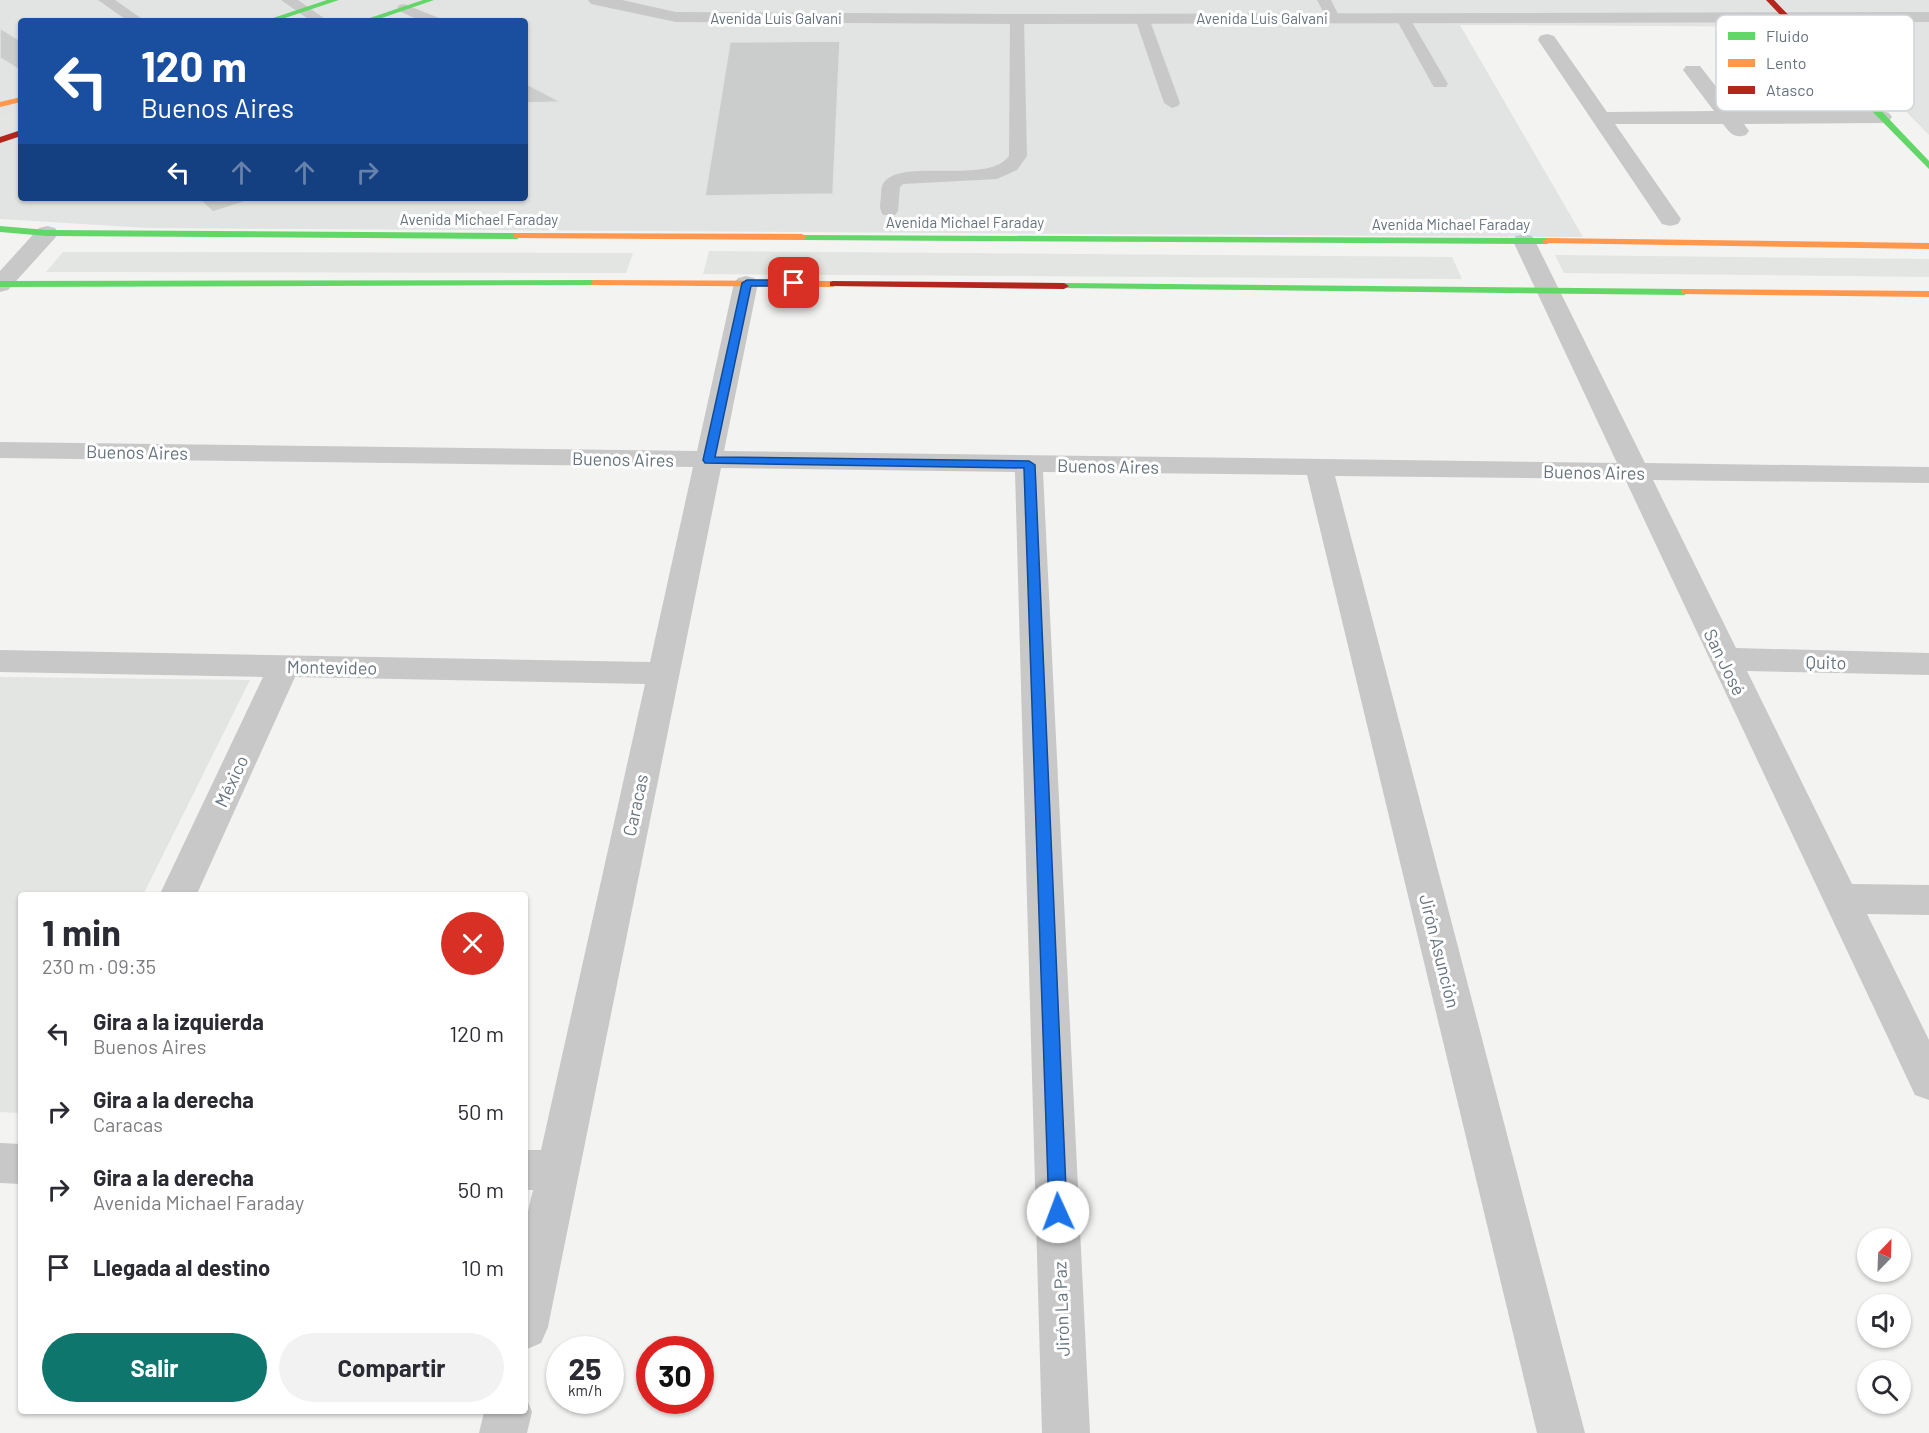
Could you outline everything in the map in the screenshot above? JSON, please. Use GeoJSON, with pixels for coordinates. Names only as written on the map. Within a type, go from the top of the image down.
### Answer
{"type":"FeatureCollection","features":[{"type":"Feature","properties":{"kind":"street"},"geometry":{"type":"LineString","coordinates":[[278,18],[335,0]]}},
{"type":"Feature","properties":{"kind":"street"},"geometry":{"type":"LineString","coordinates":[[374,18],[430,0]]}},
{"type":"Feature","properties":{"kind":"street","name":"Avenida Luis Galvani"},"geometry":{"type":"LineString","coordinates":[[597,0],[676,17],[1017,19],[1716,17]]}},
{"type":"Feature","properties":{"kind":"street"},"geometry":{"type":"LineString","coordinates":[[1770,0],[1785,15]]}},
{"type":"Feature","properties":{"kind":"street","name":"Avenida Luis Galvani"},"geometry":{"type":"LineString","coordinates":[[1914,16],[1929,16]]}},
{"type":"Feature","properties":{"kind":"street"},"geometry":{"type":"LineString","coordinates":[[1547,40],[1670,219]]}},
{"type":"Feature","properties":{"kind":"street"},"geometry":{"type":"LineString","coordinates":[[1693,70],[1716,100]]}},
{"type":"Feature","properties":{"kind":"street"},"geometry":{"type":"LineString","coordinates":[[0,105],[18,100]]}},
{"type":"Feature","properties":{"kind":"street"},"geometry":{"type":"LineString","coordinates":[[1724,111],[1746,141]]}},
{"type":"Feature","properties":{"kind":"street"},"geometry":{"type":"LineString","coordinates":[[1876,111],[1929,166]]}},
{"type":"Feature","properties":{"kind":"street"},"geometry":{"type":"LineString","coordinates":[[1600,118],[1882,117]]}},
{"type":"Feature","properties":{"kind":"street"},"geometry":{"type":"LineString","coordinates":[[0,140],[18,134]]}},
{"type":"Feature","properties":{"kind":"street","name":"Avenida Michael Faraday"},"geometry":{"type":"LineString","coordinates":[[0,229],[46,233],[1524,241],[1929,246]]}},
{"type":"Feature","properties":{"kind":"street"},"geometry":{"type":"LineString","coordinates":[[0,284],[46,233]]}},
{"type":"Feature","properties":{"kind":"street"},"geometry":{"type":"LineString","coordinates":[[663,255],[669,236]]}},
{"type":"Feature","properties":{"kind":"street","name":"San José"},"geometry":{"type":"LineString","coordinates":[[1524,241],[1929,1082]]}},
{"type":"Feature","properties":{"kind":"street"},"geometry":{"type":"LineString","coordinates":[[0,284],[656,278],[747,283],[1929,294]]}},
{"type":"Feature","properties":{"kind":"street","name":"Caracas"},"geometry":{"type":"LineString","coordinates":[[528,1299],[542,1170],[663,673],[747,283]]}},
{"type":"Feature","properties":{"kind":"street","name":"Buenos Aires"},"geometry":{"type":"LineString","coordinates":[[0,450],[1319,469],[1929,475]]}},
{"type":"Feature","properties":{"kind":"street","name":"Jirón La Paz"},"geometry":{"type":"LineString","coordinates":[[1029,465],[1066,1433]]}},
{"type":"Feature","properties":{"kind":"street","name":"Jirón Asunción"},"geometry":{"type":"LineString","coordinates":[[1319,469],[1561,1433]]}},
{"type":"Feature","properties":{"kind":"street","name":"Quito"},"geometry":{"type":"LineString","coordinates":[[1724,659],[1929,664]]}},
{"type":"Feature","properties":{"kind":"street","name":"Montevideo"},"geometry":{"type":"LineString","coordinates":[[0,661],[663,673]]}},
{"type":"Feature","properties":{"kind":"street","name":"México"},"geometry":{"type":"LineString","coordinates":[[179,892],[284,666]]}},
{"type":"Feature","properties":{"kind":"street"},"geometry":{"type":"LineString","coordinates":[[1840,899],[1929,900]]}},
{"type":"Feature","properties":{"kind":"street"},"geometry":{"type":"LineString","coordinates":[[0,1163],[18,1164]]}},
{"type":"Feature","properties":{"kind":"street"},"geometry":{"type":"LineString","coordinates":[[503,1433],[508,1414]]}},
{"type":"Feature","properties":{"kind":"lane"},"geometry":{"type":"LineString","coordinates":[[105,0],[133,18]]}},
{"type":"Feature","properties":{"kind":"lane"},"geometry":{"type":"LineString","coordinates":[[288,0],[316,18]]}},
{"type":"Feature","properties":{"kind":"lane"},"geometry":{"type":"LineString","coordinates":[[1324,0],[1333,18]]}},
{"type":"Feature","properties":{"kind":"lane"},"geometry":{"type":"LineString","coordinates":[[404,8],[427,18]]}},
{"type":"Feature","properties":{"kind":"lane"},"geometry":{"type":"LineString","coordinates":[[1402,17],[1440,84]]}},
{"type":"Feature","properties":{"kind":"lane"},"geometry":{"type":"LineString","coordinates":[[1142,18],[1172,103]]}},
{"type":"Feature","properties":{"kind":"lane"},"geometry":{"type":"LineString","coordinates":[[889,211],[891,185],[897,180],[915,177],[997,174],[1011,166],[1018,156],[1017,19]]}},
{"type":"Feature","properties":{"kind":"shaded area"},"geometry":{"type":"Polygon","coordinates":[[[0,0],[1929,0],[1929,135],[1905,111],[1914,111],[1914,15],[1716,15],[1716,26],[1460,25],[1583,237],[148,228],[0,219],[0,0]]]}},
{"type":"Feature","properties":{"kind":"shaded area"},"geometry":{"type":"Polygon","coordinates":[[[18,110],[18,127],[0,133],[0,115],[18,110]]]}},
{"type":"Feature","properties":{"kind":"shaded area"},"geometry":{"type":"Polygon","coordinates":[[[709,251],[1452,257],[1462,279],[703,274],[709,251]]]}},
{"type":"Feature","properties":{"kind":"shaded area"},"geometry":{"type":"Polygon","coordinates":[[[63,252],[633,253],[626,273],[46,272],[63,252]]]}},
{"type":"Feature","properties":{"kind":"shaded area"},"geometry":{"type":"Polygon","coordinates":[[[1555,255],[1929,259],[1929,277],[1564,273],[1555,255]]]}},
{"type":"Feature","properties":{"kind":"shaded area"},"geometry":{"type":"Polygon","coordinates":[[[0,677],[250,680],[144,892],[18,892],[18,1113],[0,1112],[0,677]]]}},
{"type":"Feature","properties":{"kind":"building"},"geometry":{"type":"Polygon","coordinates":[[[0,28],[18,39],[18,69],[0,58],[0,28]]]}},
{"type":"Feature","properties":{"kind":"building"},"geometry":{"type":"Polygon","coordinates":[[[840,41],[833,194],[705,196],[730,42],[840,41]]]}},
{"type":"Feature","properties":{"kind":"building"},"geometry":{"type":"Polygon","coordinates":[[[528,85],[561,102],[528,103],[528,85]]]}},
{"type":"Feature","properties":{"kind":"building"},"geometry":{"type":"Polygon","coordinates":[[[201,201],[247,201],[213,212],[201,201]]]}},
{"type":"Feature","properties":{"kind":"traffic: fast"},"geometry":{"type":"LineString","coordinates":[[278,18],[335,0]]}},
{"type":"Feature","properties":{"kind":"traffic: fast"},"geometry":{"type":"LineString","coordinates":[[374,18],[430,0]]}},
{"type":"Feature","properties":{"kind":"traffic: fast"},"geometry":{"type":"LineString","coordinates":[[1876,111],[1929,166]]}},
{"type":"Feature","properties":{"kind":"traffic: fast"},"geometry":{"type":"LineString","coordinates":[[0,229],[47,233],[517,236]]}},
{"type":"Feature","properties":{"kind":"traffic: fast"},"geometry":{"type":"LineString","coordinates":[[802,237],[1547,241]]}},
{"type":"Feature","properties":{"kind":"traffic: fast"},"geometry":{"type":"LineString","coordinates":[[0,284],[594,283]]}},
{"type":"Feature","properties":{"kind":"traffic: fast"},"geometry":{"type":"LineString","coordinates":[[1064,286],[1684,292]]}},
{"type":"Feature","properties":{"kind":"traffic: slow"},"geometry":{"type":"LineString","coordinates":[[0,105],[18,100]]}},
{"type":"Feature","properties":{"kind":"traffic: slow"},"geometry":{"type":"LineString","coordinates":[[517,236],[802,237]]}},
{"type":"Feature","properties":{"kind":"traffic: slow"},"geometry":{"type":"LineString","coordinates":[[1547,241],[1929,246]]}},
{"type":"Feature","properties":{"kind":"traffic: slow"},"geometry":{"type":"LineString","coordinates":[[594,283],[833,284]]}},
{"type":"Feature","properties":{"kind":"traffic: slow"},"geometry":{"type":"LineString","coordinates":[[1684,292],[1929,294]]}},
{"type":"Feature","properties":{"kind":"traffic: jam"},"geometry":{"type":"LineString","coordinates":[[1770,0],[1784,15]]}},
{"type":"Feature","properties":{"kind":"traffic: jam"},"geometry":{"type":"LineString","coordinates":[[0,140],[18,134]]}},
{"type":"Feature","properties":{"kind":"traffic: jam"},"geometry":{"type":"LineString","coordinates":[[833,284],[1064,286]]}},
{"type":"Feature","properties":{"kind":"route"},"geometry":{"type":"LineString","coordinates":[[794,283],[747,283],[709,460],[1029,465],[1058,1212]]}}]}
